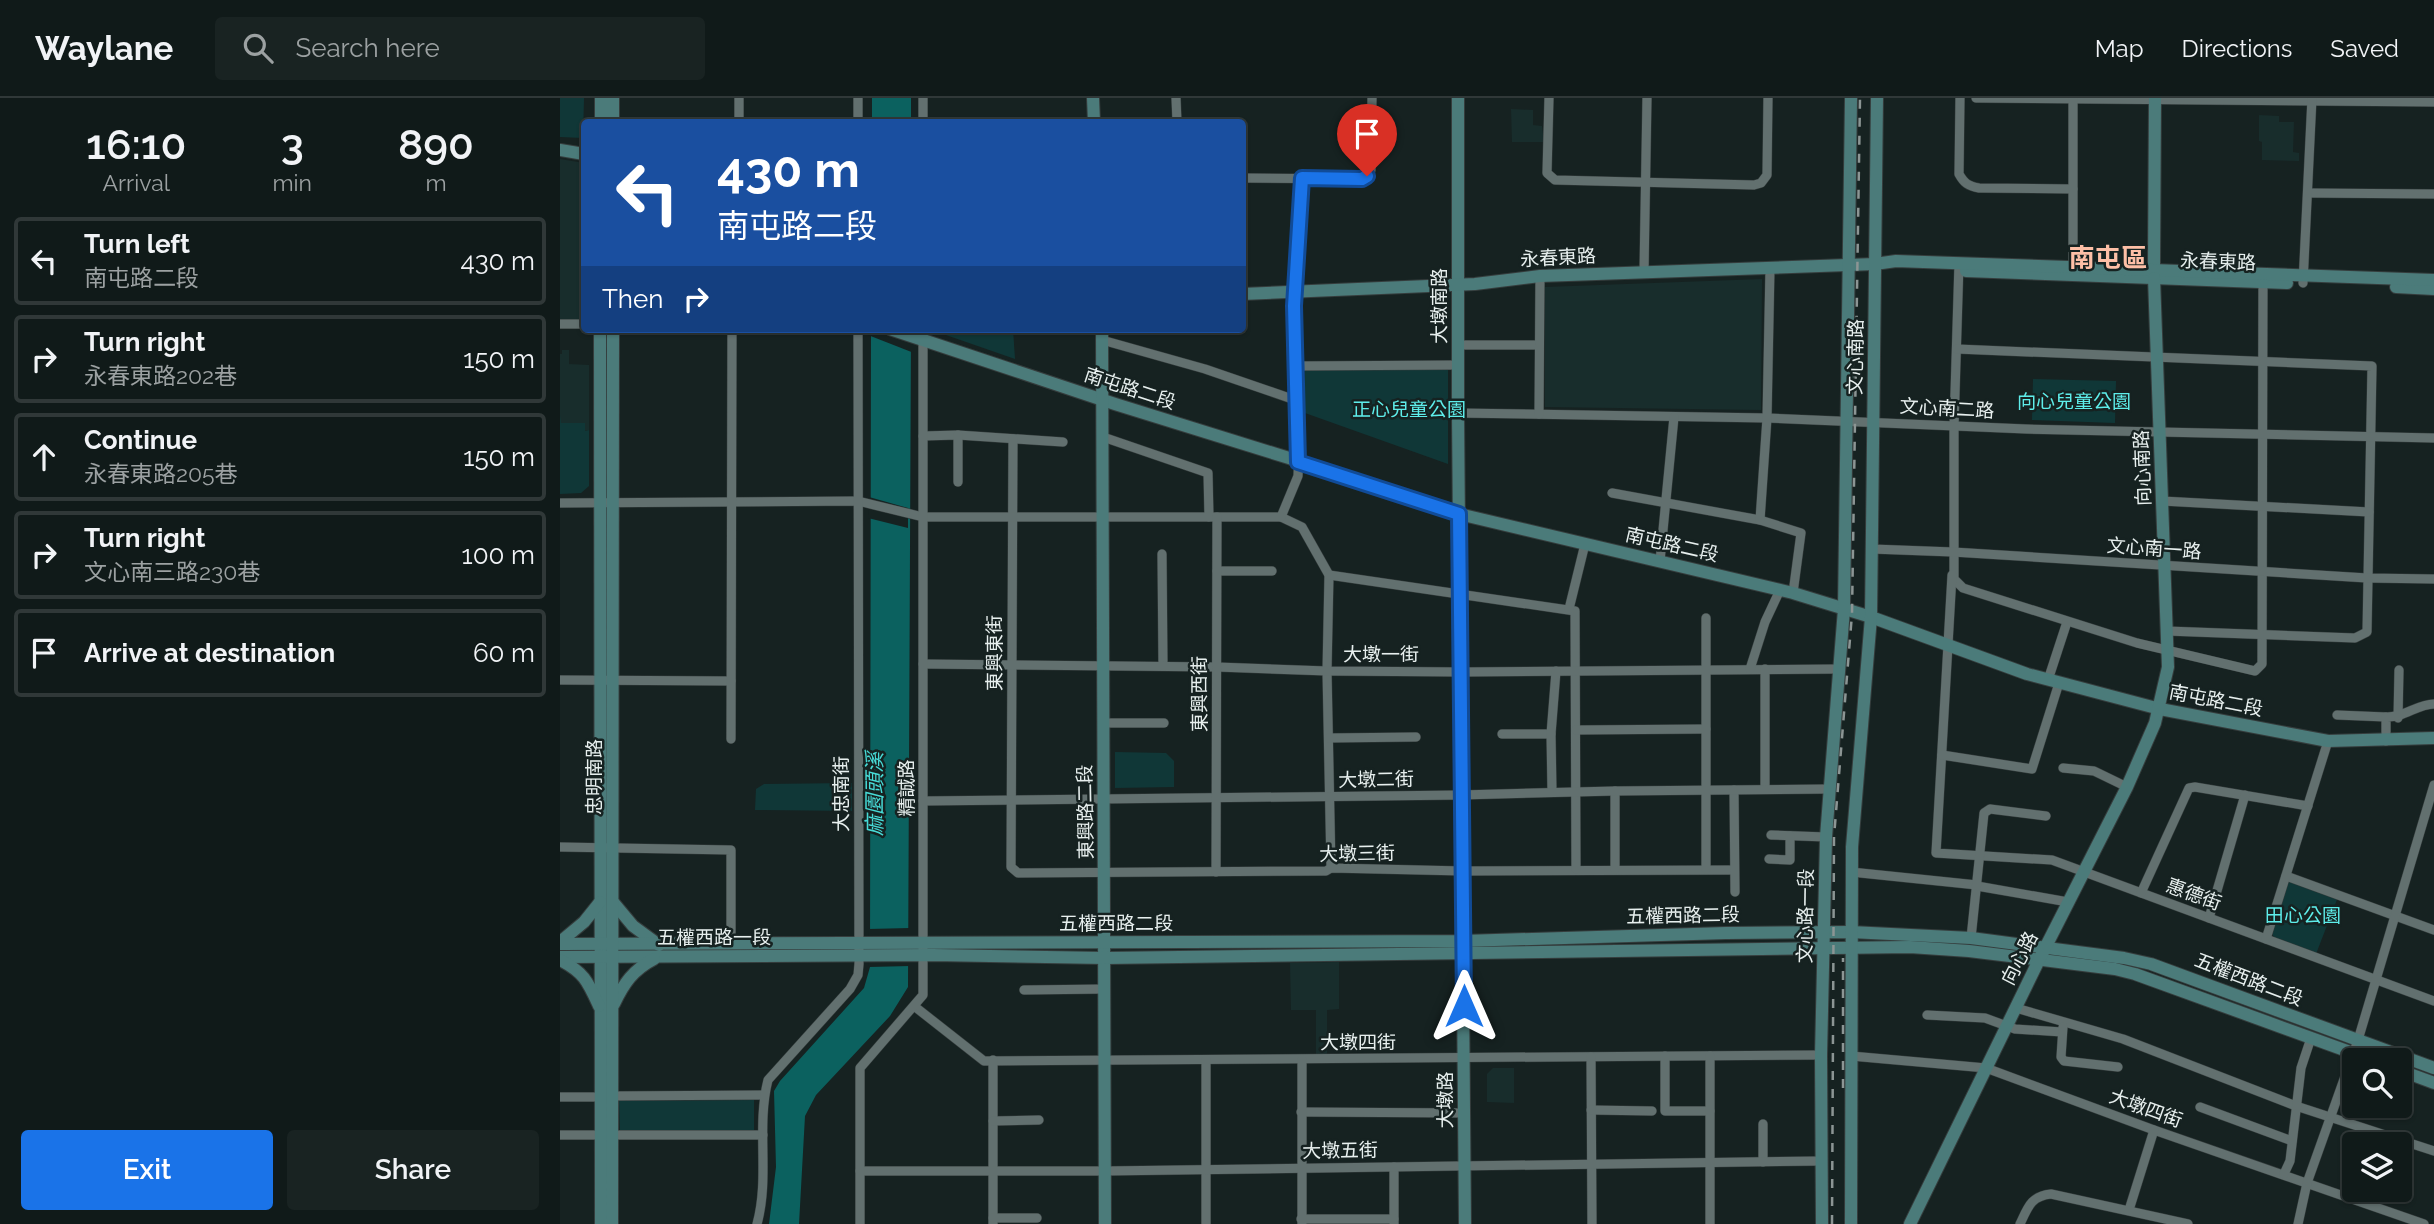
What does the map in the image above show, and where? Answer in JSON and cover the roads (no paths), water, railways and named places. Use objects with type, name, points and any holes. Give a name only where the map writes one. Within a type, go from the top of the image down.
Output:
[{"type":"main road","points":[[601,98],[601,119]]},
{"type":"main road","points":[[613,98],[613,119]]},
{"type":"main road","points":[[1093,98],[1094,119]]},
{"type":"main road","name":"大墩南路","points":[[1458,98],[1459,514]]},
{"type":"main road","name":"文心南路","points":[[1844,609],[1852,98]]},
{"type":"main road","name":"文心南路","points":[[1871,617],[1877,98]]},
{"type":"main road","name":"向心南路","points":[[2155,99],[2154,273],[2168,667],[2160,709]]},
{"type":"main road","points":[[560,150],[581,154]]},
{"type":"main road","name":"永春東路","points":[[1246,294],[1458,284],[1540,276],[1875,264],[1896,269],[1959,267],[2263,277],[2434,289]]},
{"type":"main road","name":"永春東路","points":[[2303,279],[2434,280]]},
{"type":"main road","name":"忠明南路","points":[[600,333],[607,502]]},
{"type":"main road","name":"忠明南路","points":[[612,1224],[607,1135],[606,951],[607,502],[613,333]]},
{"type":"main road","name":"東興路二段","points":[[1102,335],[1105,1224]]},
{"type":"main road","name":"南屯路二段","points":[[919,336],[1102,400],[1459,514],[1787,591],[1871,617],[1948,647],[2054,681],[2160,709],[2328,740],[2434,738]]},
{"type":"main road","name":"大墩路","points":[[1459,514],[1465,1224]]},
{"type":"main road","name":"文心路一段","points":[[1822,1224],[1821,1055],[1826,837],[1844,609]]},
{"type":"main road","points":[[1851,1224],[1852,872],[1871,617]]},
{"type":"main road","name":"向心路","points":[[1910,1224],[2127,787],[2160,709]]},
{"type":"main road","points":[[560,943],[607,902],[658,951],[629,977],[606,1011],[579,970],[560,958]]},
{"type":"main road","name":"五權西路二段","points":[[918,949],[1106,943],[1464,941],[1726,933],[1851,932],[1971,938],[2135,974],[2342,1049]]},
{"type":"main road","name":"五權西路一段","points":[[560,943],[606,951]]},
{"type":"main road","name":"五權西路一段","points":[[658,951],[731,944],[863,949]]},
{"type":"main road","name":"五權西路二段","points":[[918,949],[1105,958],[1910,947],[2124,958],[2151,964],[2434,1068]]},
{"type":"main road","points":[[863,949],[918,949]]},
{"type":"main road","name":"五權西路一段","points":[[560,958],[606,951],[863,949]]},
{"type":"main road","points":[[2412,1075],[2434,1083]]},
{"type":"main road","name":"忠明南路","points":[[601,1224],[607,1135]]},
{"type":"street","points":[[739,98],[739,119]]},
{"type":"street","points":[[858,98],[858,119]]},
{"type":"street","points":[[923,98],[923,119]]},
{"type":"street","points":[[1176,98],[1177,119]]},
{"type":"street","points":[[1246,178],[1362,179],[1367,176],[1371,170],[1372,98]]},
{"type":"street","points":[[1549,98],[1548,173],[1555,180],[1754,185],[1761,183],[1767,175],[1768,98]]},
{"type":"street","points":[[1644,272],[1647,98]]},
{"type":"street","points":[[1960,98],[1959,174],[1964,182],[1979,188],[2073,189]]},
{"type":"street","points":[[1976,98],[2434,102]]},
{"type":"street","points":[[2073,99],[2073,270]]},
{"type":"street","points":[[2303,279],[2312,100]]},
{"type":"street","points":[[1281,517],[1298,476],[1296,292],[1302,178]]},
{"type":"street","points":[[2308,193],[2434,194]]},
{"type":"street","points":[[1959,267],[1954,426],[1954,579],[1962,588],[2067,622],[2167,651],[2255,671],[2262,664],[2263,277]]},
{"type":"street","points":[[1760,520],[1767,418],[1770,268]]},
{"type":"street","points":[[1539,414],[1540,276]]},
{"type":"street","points":[[560,324],[581,324]]},
{"type":"street","points":[[732,333],[732,739]]},
{"type":"street","name":"大忠南街","points":[[757,1224],[763,1179],[764,1095],[768,1080],[850,989],[858,975],[863,949],[862,502],[858,333]]},
{"type":"street","points":[[1102,335],[1298,401]]},
{"type":"street","name":"精誠路","points":[[860,1224],[860,1068],[923,995],[918,949],[923,801],[923,664],[918,516],[923,436],[919,336]]},
{"type":"street","points":[[1458,345],[1539,345]]},
{"type":"street","points":[[1957,349],[2372,366],[2367,632],[2356,638],[2166,631]]},
{"type":"street","points":[[1297,366],[1458,365]]},
{"type":"street","name":"文心南二路","points":[[1458,413],[1767,418],[1954,426],[2434,438]]},
{"type":"street","points":[[1660,561],[1674,416]]},
{"type":"street","points":[[923,436],[958,435],[1063,442]]},
{"type":"street","points":[[958,435],[958,482]]},
{"type":"street","name":"東興西街","points":[[1103,437],[1208,473],[1217,571],[1216,872]]},
{"type":"street","name":"東興東街","points":[[1011,867],[1013,439]]},
{"type":"street","points":[[1612,493],[1760,520],[1801,533],[1787,591],[1765,622],[1750,669]]},
{"type":"street","points":[[2162,500],[2370,512]]},
{"type":"street","points":[[560,503],[862,502],[918,516],[1281,517],[1302,527],[1329,575],[1327,671],[1331,868]]},
{"type":"street","points":[[1569,610],[1585,544]]},
{"type":"street","name":"文心南一路","points":[[1872,549],[2367,578],[2434,579]]},
{"type":"street","points":[[1954,552],[1942,755],[2032,769],[2067,622]]},
{"type":"street","points":[[1162,554],[1163,666]]},
{"type":"street","points":[[1217,571],[1272,571]]},
{"type":"street","points":[[1329,575],[1575,611],[1576,869]]},
{"type":"street","points":[[1706,618],[1706,869]]},
{"type":"street","name":"大墩一街","points":[[923,664],[1462,672],[1839,669]]},
{"type":"street","points":[[1765,669],[1765,789]]},
{"type":"street","points":[[2398,718],[2399,670]]},
{"type":"street","points":[[1552,792],[1551,734],[1556,671]]},
{"type":"street","points":[[560,680],[731,681]]},
{"type":"street","points":[[2337,715],[2398,718],[2428,704],[2434,704]]},
{"type":"street","points":[[2386,717],[2386,741]]},
{"type":"street","points":[[1104,723],[1164,723]]},
{"type":"street","points":[[1576,730],[1706,729]]},
{"type":"street","points":[[1502,734],[1551,734]]},
{"type":"street","points":[[1329,738],[1416,737]]},
{"type":"street","points":[[2266,939],[2328,740]]},
{"type":"street","name":"惠德街","points":[[1942,755],[1936,853],[2052,860],[2434,1001]]},
{"type":"street","points":[[2063,768],[2094,771],[2127,787]]},
{"type":"street","points":[[2354,1048],[2434,787]]},
{"type":"street","points":[[2141,893],[2189,788],[2308,806]]},
{"type":"street","name":"大墩二街","points":[[923,801],[1829,789]]},
{"type":"street","points":[[1734,790],[1735,892]]},
{"type":"street","points":[[1615,791],[1615,869]]},
{"type":"street","points":[[2209,918],[2245,795]]},
{"type":"street","points":[[1971,938],[1984,813],[1990,808],[2046,816]]},
{"type":"street","points":[[1771,835],[1826,837]]},
{"type":"street","points":[[1769,859],[1790,860],[1790,836]]},
{"type":"street","points":[[560,847],[731,850],[731,944]]},
{"type":"street","name":"大墩三街","points":[[1011,867],[1018,873],[1325,871],[1331,868],[1463,871],[1734,870]]},
{"type":"street","points":[[1852,872],[1977,885],[2068,902]]},
{"type":"street","points":[[2286,876],[2434,930]]},
{"type":"street","points":[[1024,990],[1105,989]]},
{"type":"street","name":"大墩四街","points":[[914,1006],[984,1060],[1821,1055]]},
{"type":"street","points":[[2016,1008],[2063,1027],[2123,1039],[2330,1118],[2434,1151]]},
{"type":"street","points":[[1927,1015],[1985,1018],[2015,1029],[2063,1027]]},
{"type":"street","points":[[2063,1027],[2061,1057],[2064,1060],[2118,1067]]},
{"type":"street","points":[[2284,1174],[2290,1161],[2301,1069],[2311,1038]]},
{"type":"street","points":[[1665,1056],[1665,1111],[1710,1111]]},
{"type":"street","points":[[1710,1056],[1710,1224]]},
{"type":"street","name":"大墩四街","points":[[1850,1056],[1986,1069],[2424,1224]]},
{"type":"street","points":[[1591,1057],[1592,1224]]},
{"type":"street","points":[[993,1060],[993,1221],[1037,1218]]},
{"type":"street","points":[[1206,1060],[1206,1224]]},
{"type":"street","points":[[1302,1060],[1301,1221],[1394,1221],[1394,1167]]},
{"type":"street","points":[[2298,1224],[2307,1183],[2342,1083]]},
{"type":"street","points":[[560,1097],[764,1095]]},
{"type":"street","points":[[2200,1107],[2292,1141]]},
{"type":"street","points":[[1591,1110],[1652,1111]]},
{"type":"street","points":[[1301,1112],[1464,1113]]},
{"type":"street","points":[[993,1121],[1039,1121]]},
{"type":"street","points":[[1763,1124],[1763,1162]]},
{"type":"street","points":[[2129,1210],[2154,1130]]},
{"type":"street","points":[[560,1135],[763,1135]]},
{"type":"street","name":"大墩五街","points":[[860,1171],[1105,1171],[1821,1161]]},
{"type":"street","points":[[2020,1224],[2029,1205],[2040,1195],[2051,1194],[2188,1224]]},
{"type":"water","points":[[872,98],[911,98],[911,119],[872,119]]},
{"type":"water","name":"麻園頭溪","points":[[871,333],[911,333],[908,987],[890,1016],[816,1095],[805,1116],[799,1224],[769,1224],[776,1167],[774,1091],[864,988],[870,967]]},
{"type":"railway","points":[[1832,1224],[1834,837],[1852,614],[1860,98]]},
{"type":"railway","points":[[1843,958],[1843,1088]]},
{"type":"district","name":"南屯區","points":[[2108,258]]},
{"type":"park label","name":"向心兒童公園","points":[[2074,401]]},
{"type":"park label","name":"正心兒童公園","points":[[1409,409]]},
{"type":"park label","name":"田心公園","points":[[2303,915]]}]
